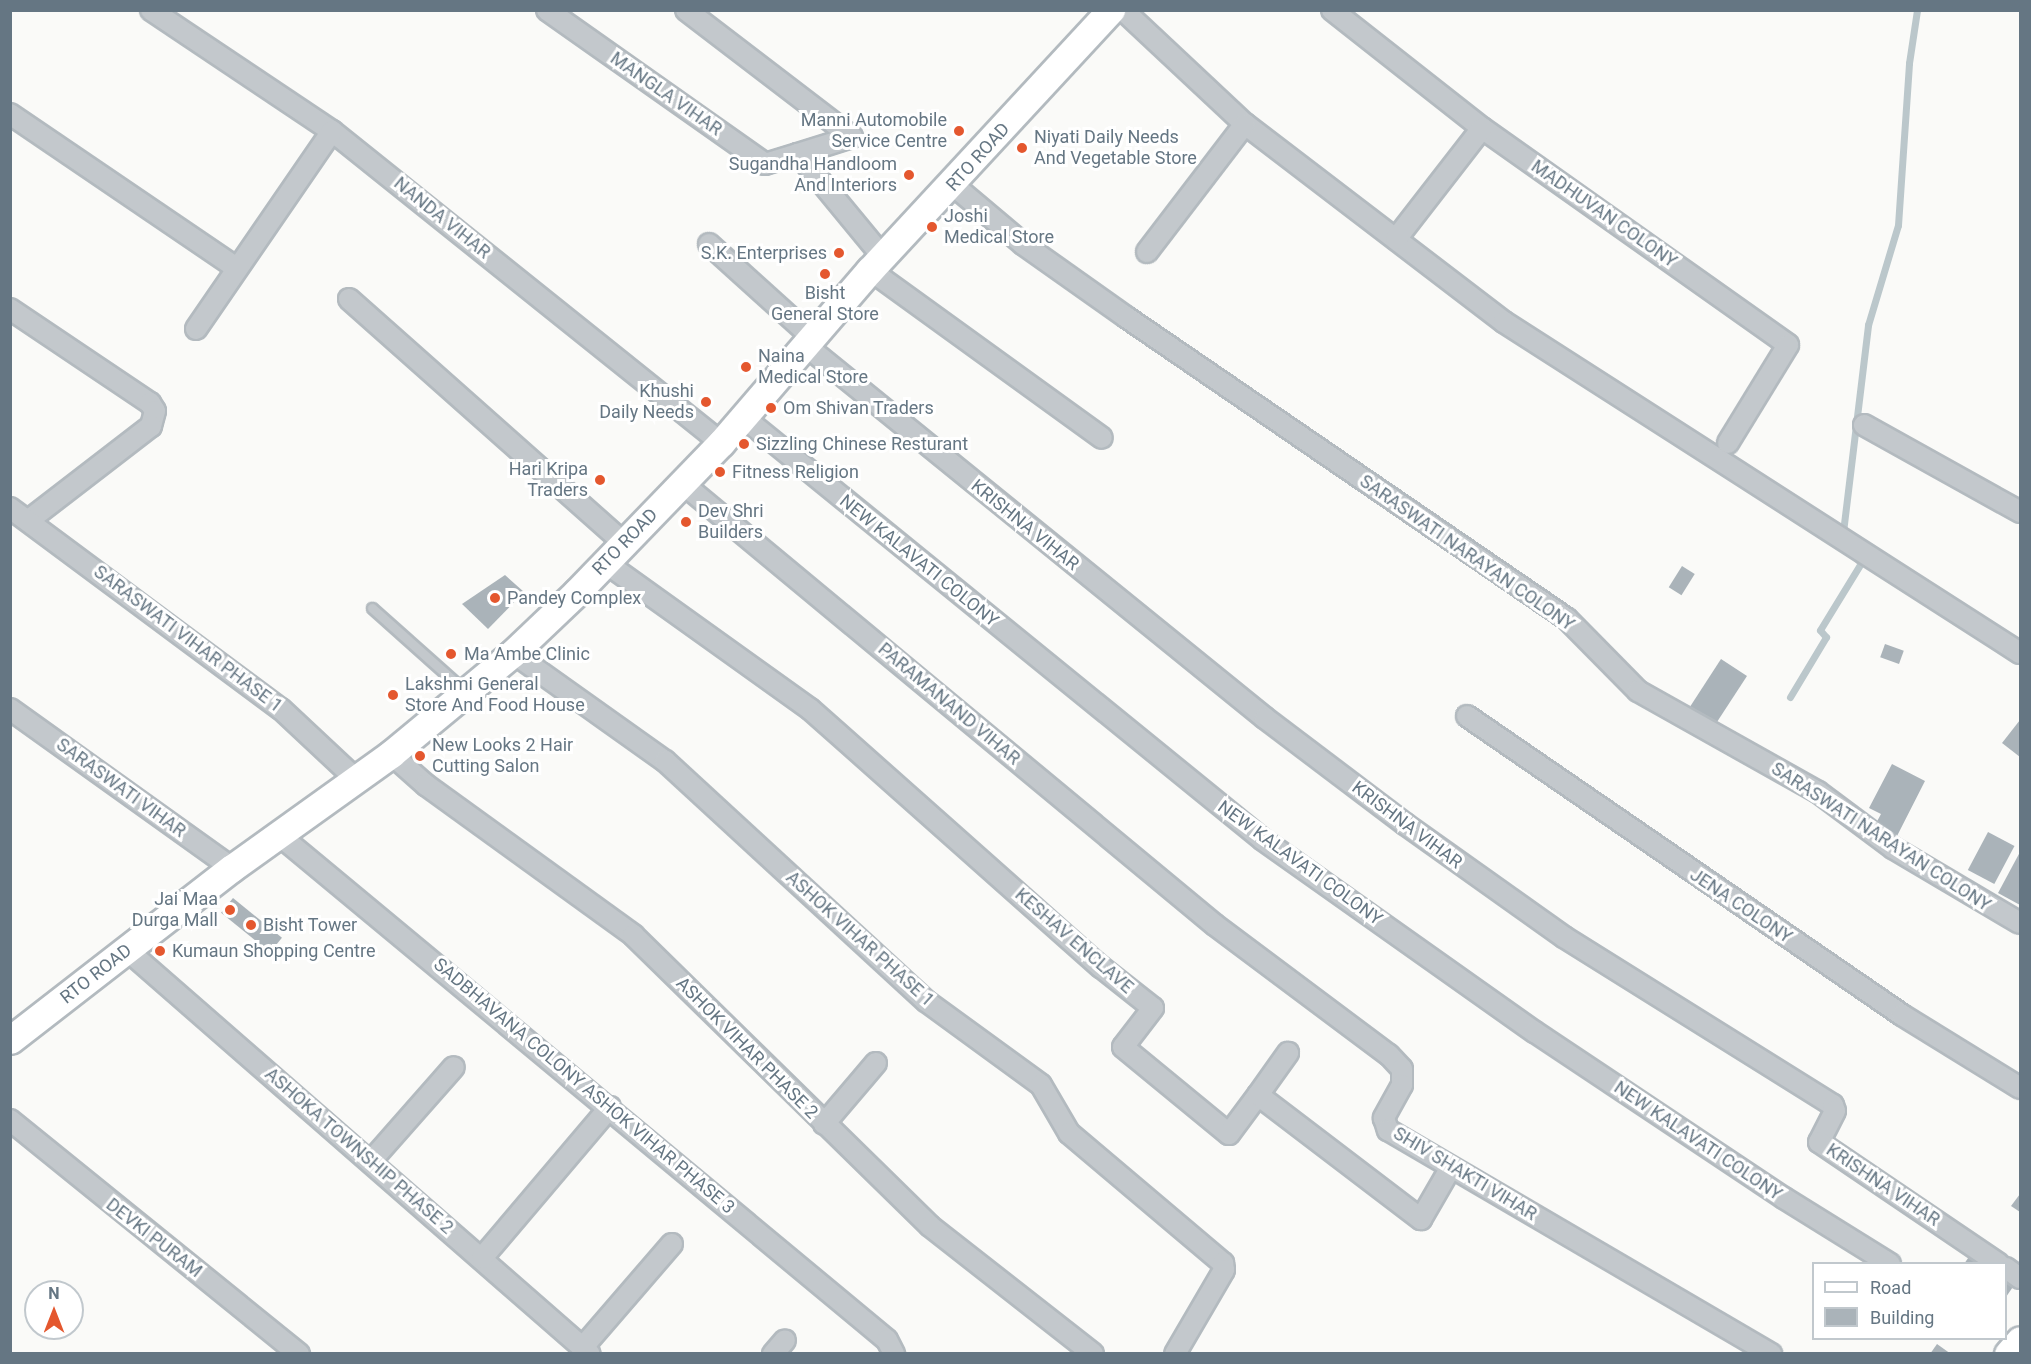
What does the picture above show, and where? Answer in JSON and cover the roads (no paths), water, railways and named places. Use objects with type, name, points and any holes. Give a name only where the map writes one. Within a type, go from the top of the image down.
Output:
[{"type":"street","name":"NANDA VIHAR","points":[[151,10],[332,131],[721,442]]},
{"type":"street","name":"MANGLA VIHAR","points":[[548,10],[765,164],[798,154]]},
{"type":"street","points":[[686,10],[852,136],[798,154],[877,263],[1102,438]]},
{"type":"street","name":"RTO ROAD","points":[[10,1040],[232,868],[391,754],[513,652],[606,563],[721,442],[877,263],[953,185],[1111,10]]},
{"type":"street","points":[[1123,10],[1245,124],[1504,322],[2020,653]]},
{"type":"street","name":"MADHUVAN COLONY","points":[[1332,10],[1482,128],[1788,345],[1728,442]]},
{"type":"street","points":[[10,114],[237,268]]},
{"type":"street","points":[[1147,252],[1245,124]]},
{"type":"street","points":[[1396,239],[1482,128]]},
{"type":"street","points":[[196,329],[332,131]]},
{"type":"street","name":"SARASWATI NARAYAN COLONY","points":[[953,185],[1023,244],[1126,317],[1567,620],[1638,691],[1818,792],[1893,848],[2020,923]]},
{"type":"street","points":[[709,244],[809,341]]},
{"type":"street","points":[[349,299],[624,543]]},
{"type":"street","points":[[10,309],[150,404],[155,411],[151,426],[29,520]]},
{"type":"street","name":"KRISHNA VIHAR","points":[[809,341],[1018,520],[1405,824],[1564,937],[1833,1105],[1834,1111],[1819,1142],[1998,1262]]},
{"type":"street","name":"NEW KALAVATI COLONY","points":[[742,417],[1262,839],[1545,1039],[1784,1198],[1888,1262]]},
{"type":"street","points":[[1864,425],[2020,512]]},
{"type":"street","name":"PARAMANAND VIHAR","points":[[682,483],[1215,926]]},
{"type":"street","name":"SARASWATI VIHAR PHASE 1","points":[[10,508],[281,709],[357,780]]},
{"type":"street","name":"KESHAV ENCLAVE","points":[[606,563],[810,709],[1101,967],[1153,1008],[1122,1047],[1229,1134],[1258,1095]]},
{"type":"street","name":"ASHOK VIHAR PHASE 1","points":[[513,652],[665,761],[926,1001],[990,1044],[1041,1085],[1069,1133],[1223,1263],[1224,1270],[1175,1353]]},
{"type":"street","name":"SARASWATI VIHAR","points":[[10,709],[232,868]]},
{"type":"street","name":"JENA COLONY","points":[[1467,716],[1902,1015],[2020,1088]]},
{"type":"street","name":"ASHOK VIHAR PHASE 2","points":[[391,754],[426,784],[633,935],[930,1226],[1094,1353]]},
{"type":"street","name":"SADBHAVANA COLONY ASHOK VIHAR PHASE 3","points":[[279,835],[610,1107],[890,1347]]},
{"type":"street","name":"SHIV SHAKTI VIHAR","points":[[1215,926],[1402,1069],[1402,1085],[1384,1118],[1388,1130],[1450,1169],[1771,1353]]},
{"type":"street","name":"ASHOKA TOWNSHIP PHASE 2","points":[[128,950],[587,1350]]},
{"type":"street","points":[[1288,1053],[1258,1095],[1417,1218],[1423,1217],[1450,1169]]},
{"type":"street","points":[[824,1124],[876,1063]]},
{"type":"street","points":[[371,1161],[454,1067]]},
{"type":"street","points":[[482,1258],[610,1107]]},
{"type":"street","name":"DEVKI PURAM","points":[[10,1120],[299,1353]]},
{"type":"street","points":[[587,1350],[672,1244]]},
{"type":"street","points":[[2007,1269],[2020,1278]]},
{"type":"lane","points":[[372,608],[466,692]]},
{"type":"waterway","points":[[1843,532],[1868,325],[1898,225],[1909,63],[1917,10]]},
{"type":"waterway","points":[[1790,697],[1826,637],[1820,630],[1861,563],[1856,558]]},
{"type":"place","name":"Manni Automobile Service Centre","points":[[959,131]]},
{"type":"place","name":"Niyati Daily Needs And Vegetable Store","points":[[1022,148]]},
{"type":"place","name":"Sugandha Handloom And Interiors","points":[[909,175]]},
{"type":"place","name":"Joshi Medical Store","points":[[932,227]]},
{"type":"place","name":"S.K. Enterprises","points":[[839,253]]},
{"type":"place","name":"Bisht General Store","points":[[825,274]]},
{"type":"place","name":"Naina Medical Store","points":[[746,367]]},
{"type":"place","name":"Khushi Daily Needs","points":[[706,402]]},
{"type":"place","name":"Om Shivan Traders","points":[[771,408]]},
{"type":"place","name":"Sizzling Chinese Resturant","points":[[744,444]]},
{"type":"place","name":"Fitness Religion","points":[[720,472]]},
{"type":"place","name":"Hari Kripa Traders","points":[[600,480]]},
{"type":"place","name":"Dev Shri Builders","points":[[686,522]]},
{"type":"place","name":"Pandey Complex","points":[[495,598]]},
{"type":"place","name":"Ma Ambe Clinic","points":[[451,654]]},
{"type":"place","name":"Lakshmi General Store And Food House","points":[[393,695]]},
{"type":"place","name":"New Looks 2 Hair Cutting Salon","points":[[420,756]]},
{"type":"place","name":"Jai Maa Durga Mall","points":[[230,910]]},
{"type":"place","name":"Bisht Tower","points":[[251,925]]},
{"type":"place","name":"Kumaun Shopping Centre","points":[[160,951]]}]
